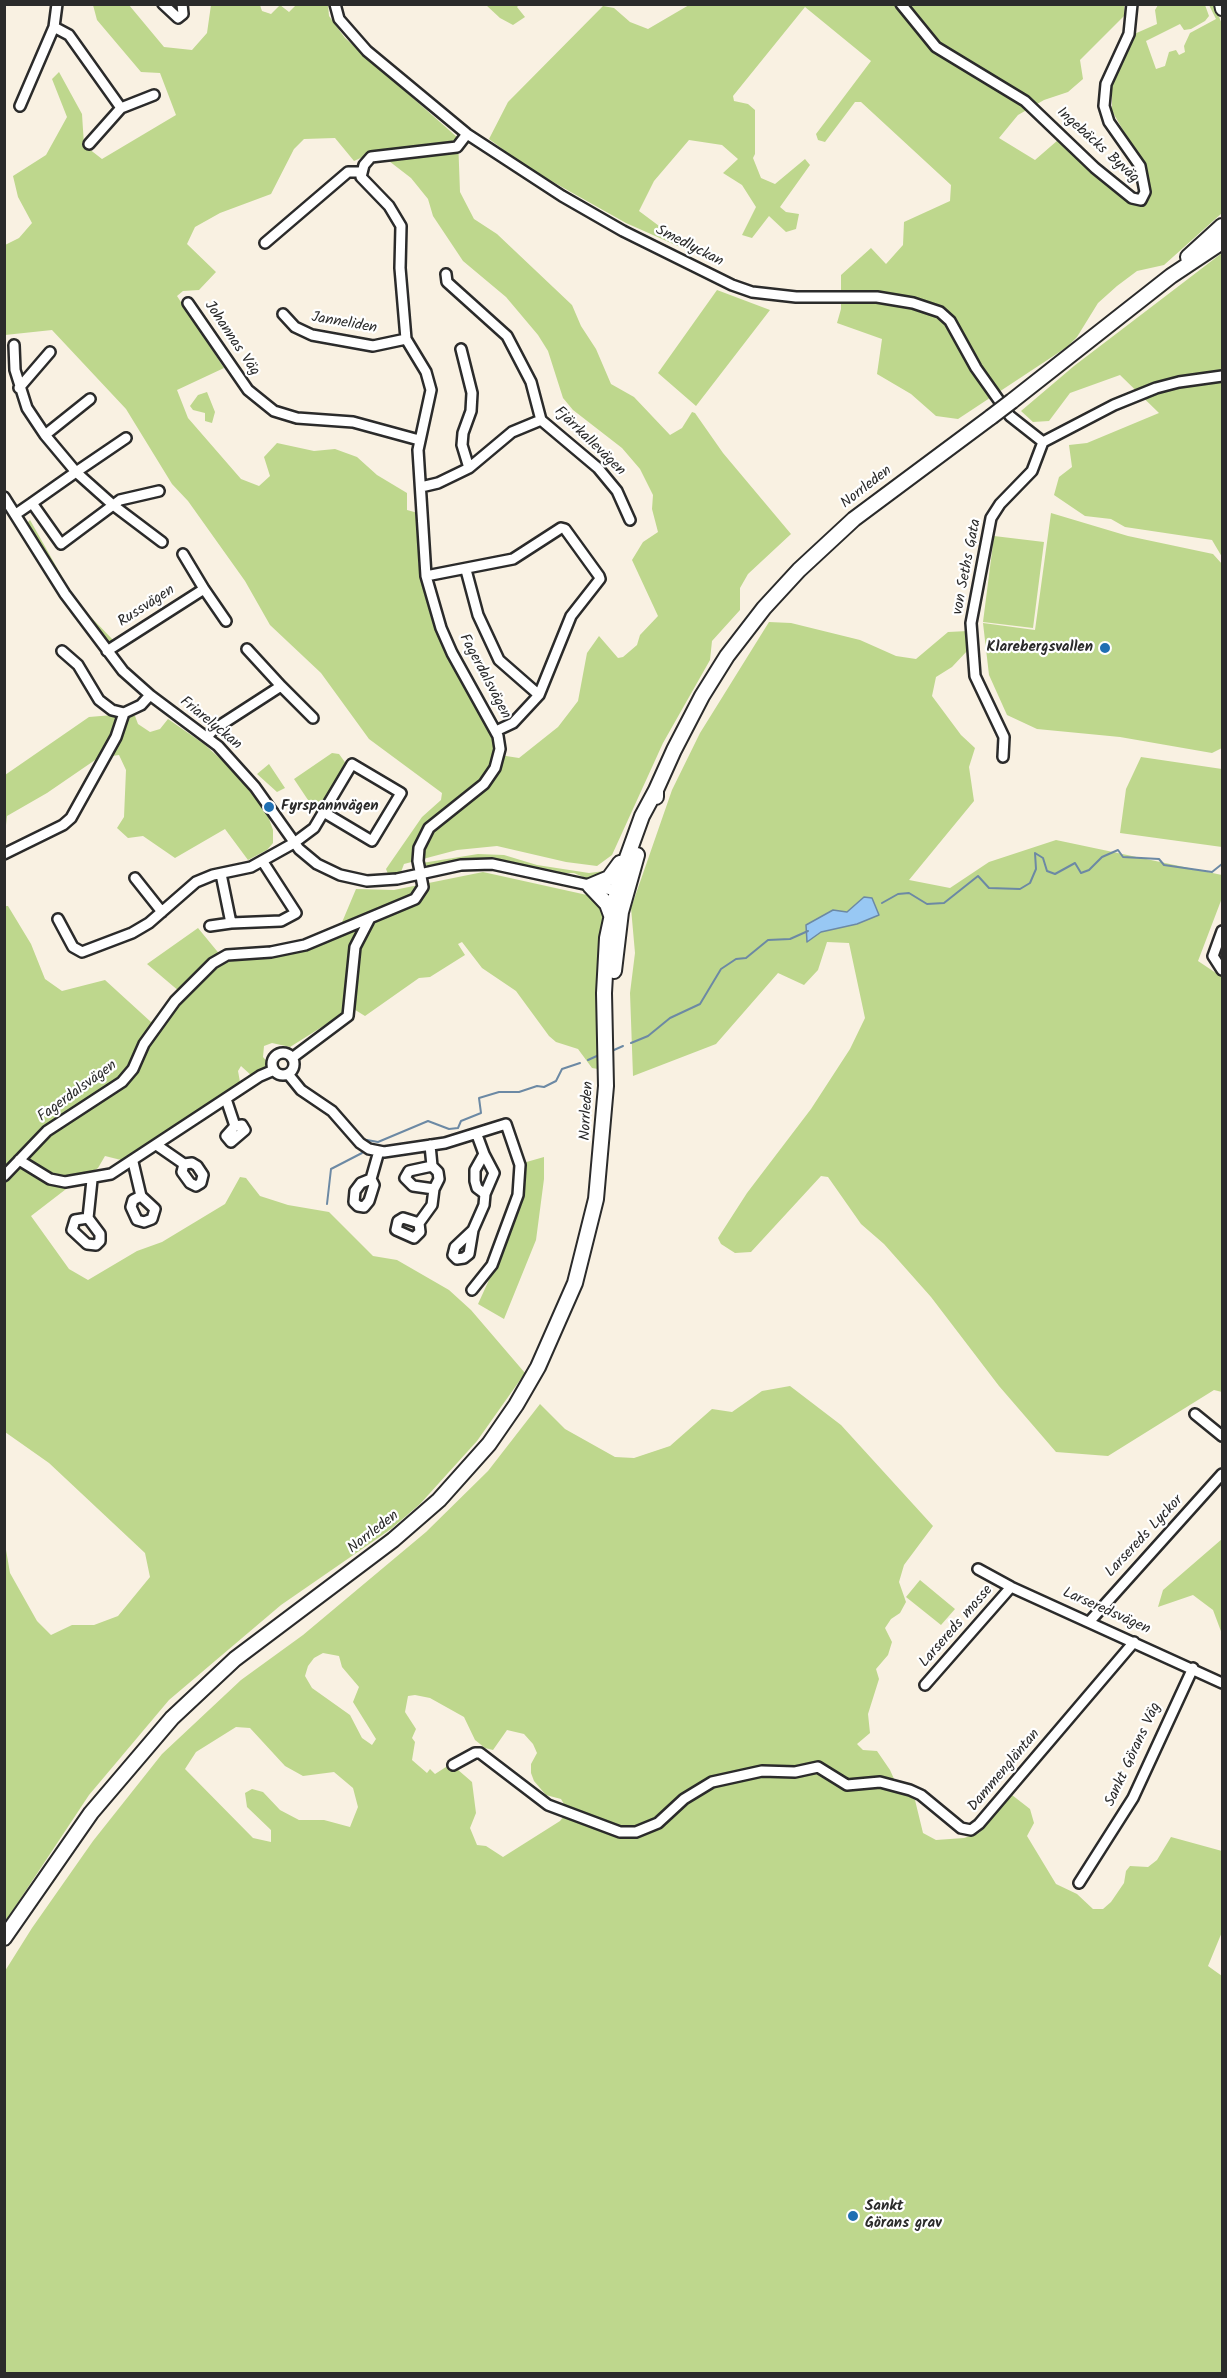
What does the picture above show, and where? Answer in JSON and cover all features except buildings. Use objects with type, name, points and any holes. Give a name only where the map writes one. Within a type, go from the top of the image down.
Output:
[{"type":"highway","name":"Norrleden","points":[[1171,276],[1222,226]]},
{"type":"highway","name":"Norrleden","points":[[607,1066],[604,1058],[604,993],[611,915],[656,790],[674,750],[702,696],[748,627],[782,588],[854,519],[1012,401],[1171,276],[1222,242]]},
{"type":"highway","name":"Norrleden","points":[[4,1938],[91,1813],[172,1718],[235,1659],[414,1522],[475,1461],[516,1406],[550,1343],[575,1283],[584,1251],[599,1181],[607,1066],[610,1058],[620,892],[632,843],[650,798],[656,790]]},
{"type":"highway","points":[[611,915],[607,904],[590,886],[609,878],[615,872],[632,843]]},
{"type":"main road","points":[[1221,4],[1222,9]]},
{"type":"street","points":[[20,106],[54,27],[57,4]]},
{"type":"street","points":[[163,4],[178,18],[183,14],[182,4]]},
{"type":"street","name":"Smedlyckan","points":[[335,4],[339,19],[367,51],[467,134],[562,196],[623,231],[741,289],[777,296],[894,298],[940,312],[950,321],[976,368],[1010,416],[1043,442]]},
{"type":"street","name":"Ingebäcks Byväg","points":[[901,4],[936,46],[995,81],[1037,112],[1095,168],[1132,198],[1143,198],[1145,192],[1140,166],[1109,122],[1104,106],[1106,84],[1129,34],[1131,4]]},
{"type":"street","points":[[54,27],[69,35],[121,108]]},
{"type":"street","points":[[89,144],[121,108],[154,95]]},
{"type":"street","points":[[265,243],[348,172],[360,172],[371,157],[457,147],[467,134]]},
{"type":"street","name":"Fagerdalsvägen","points":[[4,1176],[47,1131],[122,1082],[133,1069],[144,1044],[164,1016],[196,978],[213,963],[227,955],[271,952],[305,945],[415,899],[423,887],[418,854],[429,828],[484,784],[495,768],[500,749],[496,731],[452,653],[441,628],[426,576],[419,440],[430,405],[431,385],[426,372],[406,339],[400,268],[401,226],[389,206],[365,183],[360,172]]},
{"type":"street","name":"Fjärrkallevägen","points":[[446,274],[447,282],[507,336],[531,382],[541,420],[598,468],[617,491],[630,520]]},
{"type":"street","name":"Johannas Väg","points":[[188,303],[248,390],[274,411],[297,418],[353,422],[419,440]]},
{"type":"street","name":"Janneliden","points":[[283,314],[295,327],[312,335],[373,346],[406,339]]},
{"type":"street","points":[[14,345],[13,360],[19,388],[27,408],[45,435],[76,472],[113,505],[162,542]]},
{"type":"street","points":[[461,349],[471,381],[473,399],[462,445],[469,468]]},
{"type":"street","points":[[19,388],[50,352]]},
{"type":"street","points":[[1043,442],[1114,405],[1156,388],[1222,376]]},
{"type":"street","points":[[45,435],[90,399]]},
{"type":"street","points":[[421,487],[438,483],[469,468],[512,432],[541,420]]},
{"type":"street","points":[[16,514],[126,438]]},
{"type":"street","name":"von Seths Gata","points":[[1003,757],[1004,737],[975,676],[971,623],[991,518],[1000,504],[1032,471],[1043,442]]},
{"type":"street","points":[[32,503],[61,544],[120,500],[159,491]]},
{"type":"street","name":"Friarelyckan","points":[[4,497],[65,594],[107,651],[150,695],[207,737],[255,787],[294,843],[322,867],[353,878],[388,880],[461,864],[492,864],[620,892]]},
{"type":"street","points":[[426,576],[513,559],[561,528],[565,529],[599,576],[600,579],[571,616],[539,695],[513,723],[496,731]]},
{"type":"street","points":[[183,554],[226,621]]},
{"type":"street","points":[[466,570],[478,615],[499,660],[539,695]]},
{"type":"street","name":"Russvägen","points":[[107,651],[204,589]]},
{"type":"street","points":[[247,649],[312,718]]},
{"type":"street","points":[[62,651],[78,665],[103,705],[124,713],[141,705],[150,695]]},
{"type":"street","points":[[207,737],[213,730],[281,686]]},
{"type":"street","points":[[4,854],[63,825],[70,818],[116,737],[124,713]]},
{"type":"street","points":[[58,919],[73,947],[82,952],[132,933],[162,912],[196,882],[263,862],[314,828],[325,813],[352,764],[401,793],[372,842],[325,813]]},
{"type":"street","points":[[210,926],[281,921],[296,913],[263,862]]},
{"type":"street","points":[[221,874],[231,923]]},
{"type":"street","points":[[135,878],[162,912]]},
{"type":"street","points":[[292,1058],[348,1016],[355,947],[369,920]]},
{"type":"street","points":[[1222,931],[1213,956],[1222,970]]},
{"type":"street","points":[[287,1054],[292,1058],[294,1067],[288,1074],[281,1075],[274,1070],[272,1064],[277,1055],[287,1054]]},
{"type":"street","points":[[19,1160],[50,1179],[65,1182],[111,1174],[158,1146],[260,1076],[274,1070]]},
{"type":"street","points":[[288,1074],[301,1090],[332,1111],[363,1146],[379,1151],[430,1145],[477,1135],[506,1124],[517,1152],[520,1178],[514,1208],[497,1254],[486,1275],[472,1290]]},
{"type":"street","points":[[226,1099],[235,1126]]},
{"type":"street","points":[[472,1230],[483,1212],[485,1194],[494,1173],[477,1135]]},
{"type":"street","points":[[420,1223],[432,1205],[434,1189],[440,1179],[432,1166],[430,1145]]},
{"type":"street","points":[[158,1146],[184,1164]]},
{"type":"street","points":[[371,1179],[379,1151]]},
{"type":"street","points":[[484,1154],[476,1168],[475,1181],[477,1188],[485,1194]]},
{"type":"street","points":[[133,1162],[141,1196]]},
{"type":"street","points":[[432,1166],[409,1171],[405,1176],[412,1186],[434,1189]]},
{"type":"street","points":[[88,1218],[92,1179]]},
{"type":"street","points":[[1195,1414],[1222,1436]]},
{"type":"street","name":"Larsereds Lyckor","points":[[1090,1621],[1222,1474]]},
{"type":"street","name":"Larseredsvägen","points":[[978,1569],[1011,1587],[1222,1683]]},
{"type":"street","name":"Larsereds mosse","points":[[925,1685],[1011,1587]]},
{"type":"street","name":"Dammengläntan","points":[[453,1765],[475,1753],[480,1753],[548,1805],[620,1832],[636,1832],[658,1823],[684,1799],[711,1782],[762,1771],[795,1772],[818,1767],[847,1785],[880,1782],[921,1795],[961,1828],[971,1830],[979,1824],[1134,1642]]},
{"type":"street","name":"Sankt Görans Väg","points":[[1079,1883],[1133,1798],[1193,1668]]},
{"type":"green space","points":[[93,5],[129,5],[164,47],[192,50],[207,33],[211,5],[260,5],[262,11],[271,14],[280,5],[289,12],[296,5],[328,5],[329,16],[345,38],[458,138],[460,192],[474,219],[497,234],[572,305],[581,326],[596,349],[611,384],[634,397],[670,435],[682,428],[692,412],[695,413],[723,453],[791,534],[748,574],[740,588],[740,610],[712,641],[710,660],[663,743],[612,855],[597,866],[566,862],[497,846],[457,850],[404,864],[401,872],[388,874],[386,869],[422,817],[441,800],[442,793],[369,739],[321,673],[270,625],[245,581],[188,501],[172,484],[126,409],[52,330],[5,335],[5,245],[19,238],[32,223],[18,197],[13,176],[46,155],[67,117],[52,79],[59,72],[82,114],[84,145],[102,159],[176,115],[160,73],[141,72],[97,20]],"holes":[[[335,138],[354,161],[376,151],[411,178],[428,199],[433,216],[463,261],[506,297],[538,335],[548,351],[563,398],[573,410],[622,448],[640,469],[653,495],[652,509],[658,532],[643,542],[632,560],[658,616],[640,635],[637,645],[623,657],[618,658],[599,636],[587,653],[578,701],[558,727],[519,758],[493,754],[493,734],[444,650],[428,602],[418,561],[418,513],[407,510],[407,493],[377,475],[357,457],[335,449],[314,451],[277,443],[264,457],[270,476],[259,486],[241,479],[188,418],[177,390],[224,368],[177,296],[183,291],[199,290],[216,272],[187,244],[195,227],[220,213],[271,194],[294,149],[304,139]]]},
{"type":"green space","points":[[486,5],[519,5],[517,7],[525,17],[513,25],[500,18]]},
{"type":"green space","points":[[689,5],[1124,5],[1125,15],[1080,60],[1083,79],[1068,92],[1044,100],[1018,115],[999,138],[1035,160],[1058,140],[1133,203],[1140,205],[1148,196],[1146,170],[1112,111],[1112,93],[1105,96],[1132,35],[1157,24],[1155,10],[1158,5],[1205,5],[1209,16],[1191,29],[1184,30],[1180,24],[1146,41],[1156,69],[1165,66],[1169,52],[1176,50],[1179,55],[1185,52],[1184,46],[1190,33],[1216,19],[1209,5],[1214,5],[1222,24],[1222,213],[1164,265],[1137,271],[1117,286],[1098,303],[1077,337],[1067,347],[958,419],[936,416],[911,394],[877,374],[882,339],[837,323],[841,309],[841,275],[871,248],[886,264],[903,245],[904,222],[950,201],[951,185],[861,102],[855,102],[825,142],[818,140],[816,134],[871,61],[805,7],[733,96],[734,101],[748,104],[755,110],[755,154],[753,158],[761,178],[775,184],[805,159],[810,165],[780,207],[786,212],[799,214],[796,229],[786,232],[769,216],[752,238],[742,235],[756,207],[742,185],[723,173],[738,159],[722,145],[689,140],[654,181],[639,211],[698,255],[626,223],[528,168],[489,139],[508,102],[603,6],[614,8],[630,22],[648,29]]},
{"type":"green space","points":[[1222,253],[1222,557],[1212,540],[1125,527],[1111,519],[1085,516],[1054,495],[1059,477],[1072,467],[1069,445],[1087,443],[1159,413],[1120,375],[1070,393],[1049,421],[1033,422],[1021,411],[1074,366]]},
{"type":"green space","points":[[717,290],[770,310],[696,406],[658,373]]},
{"type":"green space","points":[[207,392],[215,412],[212,423],[205,421],[205,413],[193,410],[190,406],[198,395]]},
{"type":"green space","name":"Klarebergsvallen","points":[[1051,513],[1128,536],[1213,554],[1222,564],[1222,748],[1212,753],[1120,737],[1037,729],[1007,715],[989,675],[983,623],[1035,630]]},
{"type":"green space","points":[[30,520],[69,589],[86,612],[114,641],[112,644],[105,642],[64,586],[27,523]]},
{"type":"green space","points":[[994,536],[1044,542],[1033,628],[983,622]]},
{"type":"green space","points":[[769,622],[791,623],[860,640],[896,656],[916,659],[948,632],[968,631],[968,650],[952,667],[936,677],[932,696],[961,735],[975,748],[969,767],[974,801],[909,880],[950,888],[989,862],[1056,840],[1222,875],[1222,898],[1198,961],[1222,977],[1222,1392],[1214,1390],[1108,1456],[1056,1452],[999,1386],[931,1297],[884,1244],[861,1224],[828,1177],[821,1176],[751,1252],[735,1253],[721,1244],[718,1238],[747,1193],[811,1109],[850,1049],[865,1018],[849,943],[827,942],[818,970],[804,985],[778,973],[716,1044],[633,1076],[630,993],[635,953],[631,908],[672,790],[700,733]]},
{"type":"green space","points":[[135,716],[138,724],[150,732],[160,729],[168,719],[204,744],[245,781],[268,816],[273,830],[273,843],[267,850],[248,860],[225,829],[175,858],[143,836],[128,838],[117,828],[124,817],[126,770],[119,755],[98,758],[47,793],[7,816],[5,834],[5,775],[89,717]]},
{"type":"green space","points":[[332,753],[339,754],[347,765],[321,813],[316,812],[294,779]]},
{"type":"green space","points":[[1141,757],[1222,769],[1222,847],[1120,833],[1126,789]]},
{"type":"green space","points":[[269,764],[285,788],[277,792],[257,774]]},
{"type":"green space","points":[[478,854],[504,855],[537,865],[589,873],[612,870],[590,880],[574,873],[553,873],[498,861],[464,861],[429,867],[422,863]]},
{"type":"green space","points":[[483,872],[587,895],[602,902],[607,912],[600,997],[598,1069],[592,1068],[578,1049],[556,1042],[549,1036],[516,991],[482,968],[462,942],[458,944],[465,955],[430,977],[419,978],[365,1016],[352,1008],[290,1047],[272,1043],[264,1046],[263,1057],[269,1064],[259,1074],[253,1077],[241,1066],[238,1071],[240,1082],[230,1092],[131,1158],[121,1160],[105,1156],[98,1168],[31,1216],[69,1269],[88,1280],[137,1251],[162,1242],[225,1204],[240,1177],[246,1178],[260,1196],[288,1205],[329,1212],[373,1256],[397,1260],[449,1290],[471,1310],[525,1373],[477,1441],[420,1504],[391,1529],[281,1605],[169,1700],[89,1795],[5,1922],[4,1538],[10,1573],[37,1621],[51,1635],[72,1625],[94,1625],[118,1616],[150,1577],[145,1553],[49,1463],[5,1432],[5,906],[8,906],[31,944],[45,979],[62,991],[105,980],[151,1022],[180,992],[147,964],[198,928],[226,962],[297,952],[335,939],[356,889],[394,890]]},
{"type":"green space","points":[[544,1157],[544,1179],[536,1240],[504,1319],[478,1304],[509,1236],[524,1177],[523,1163]]},
{"type":"green space","points":[[790,1386],[841,1425],[933,1526],[904,1565],[899,1582],[906,1602],[900,1613],[891,1619],[885,1628],[892,1642],[888,1655],[876,1669],[879,1679],[868,1714],[870,1733],[857,1744],[863,1750],[877,1751],[890,1770],[899,1790],[915,1800],[923,1833],[936,1840],[964,1838],[979,1833],[1012,1795],[1030,1809],[1034,1823],[1027,1836],[1056,1884],[1077,1894],[1093,1909],[1103,1909],[1111,1902],[1124,1883],[1126,1871],[1130,1866],[1148,1867],[1157,1860],[1171,1837],[1222,1851],[1222,1932],[1208,1966],[1222,1976],[1222,2373],[5,2373],[5,1971],[93,1841],[162,1754],[241,1680],[303,1635],[426,1532],[488,1471],[540,1404],[565,1429],[615,1457],[634,1458],[670,1446],[712,1409],[732,1412],[762,1391]],"holes":[[[323,1653],[339,1656],[342,1667],[359,1687],[353,1702],[376,1739],[372,1745],[362,1738],[350,1715],[312,1688],[305,1676],[314,1658]],[[408,1696],[430,1698],[464,1717],[475,1740],[485,1748],[493,1750],[507,1730],[524,1734],[537,1753],[531,1764],[534,1781],[546,1795],[561,1799],[568,1811],[560,1821],[503,1857],[486,1846],[477,1845],[470,1828],[476,1813],[472,1782],[457,1769],[446,1767],[435,1774],[430,1769],[427,1773],[412,1760],[415,1742],[412,1738],[416,1729],[405,1712]],[[236,1727],[250,1728],[285,1766],[303,1776],[334,1772],[353,1788],[358,1807],[350,1827],[324,1820],[299,1820],[280,1810],[263,1792],[252,1789],[245,1793],[247,1807],[271,1830],[271,1842],[253,1838],[185,1769],[196,1752]]]},
{"type":"green space","points":[[1222,1539],[1222,1634],[1213,1610],[1193,1595],[1158,1607],[1163,1590]]},
{"type":"green space","points":[[920,1580],[955,1609],[941,1625],[906,1597]]},
{"type":"water","points":[[864,897],[872,898],[879,915],[857,924],[821,932],[807,942],[806,925],[833,910],[847,912]]},
{"type":"waterway","points":[[882,903],[898,894],[909,893],[927,904],[944,903],[978,876],[989,888],[1020,889],[1030,883],[1036,869],[1035,853],[1043,858],[1047,871],[1055,874],[1075,863],[1081,873],[1089,870],[1102,857],[1118,850],[1123,857],[1159,859],[1164,865],[1212,872],[1222,864]]},
{"type":"waterway","points":[[631,1043],[648,1036],[670,1018],[700,1004],[721,969],[736,959],[746,958],[768,940],[790,939],[808,931]]},
{"type":"waterway","points":[[614,1050],[623,1046]]},
{"type":"waterway","points":[[588,1060],[599,1055]]},
{"type":"waterway","points":[[367,1140],[378,1142],[428,1121],[449,1129],[458,1128],[461,1121],[481,1113],[479,1098],[499,1092],[519,1092],[537,1086],[544,1087],[556,1081],[562,1069],[580,1063]]},
{"type":"waterway","points":[[327,1204],[331,1169],[362,1153]]},
{"type":"place","name":"Klarebergsvallen","points":[[1105,648]]},
{"type":"place","name":"Fyrspannvägen","points":[[269,807]]},
{"type":"place","name":"Sankt Görans grav","points":[[853,2216]]}]
